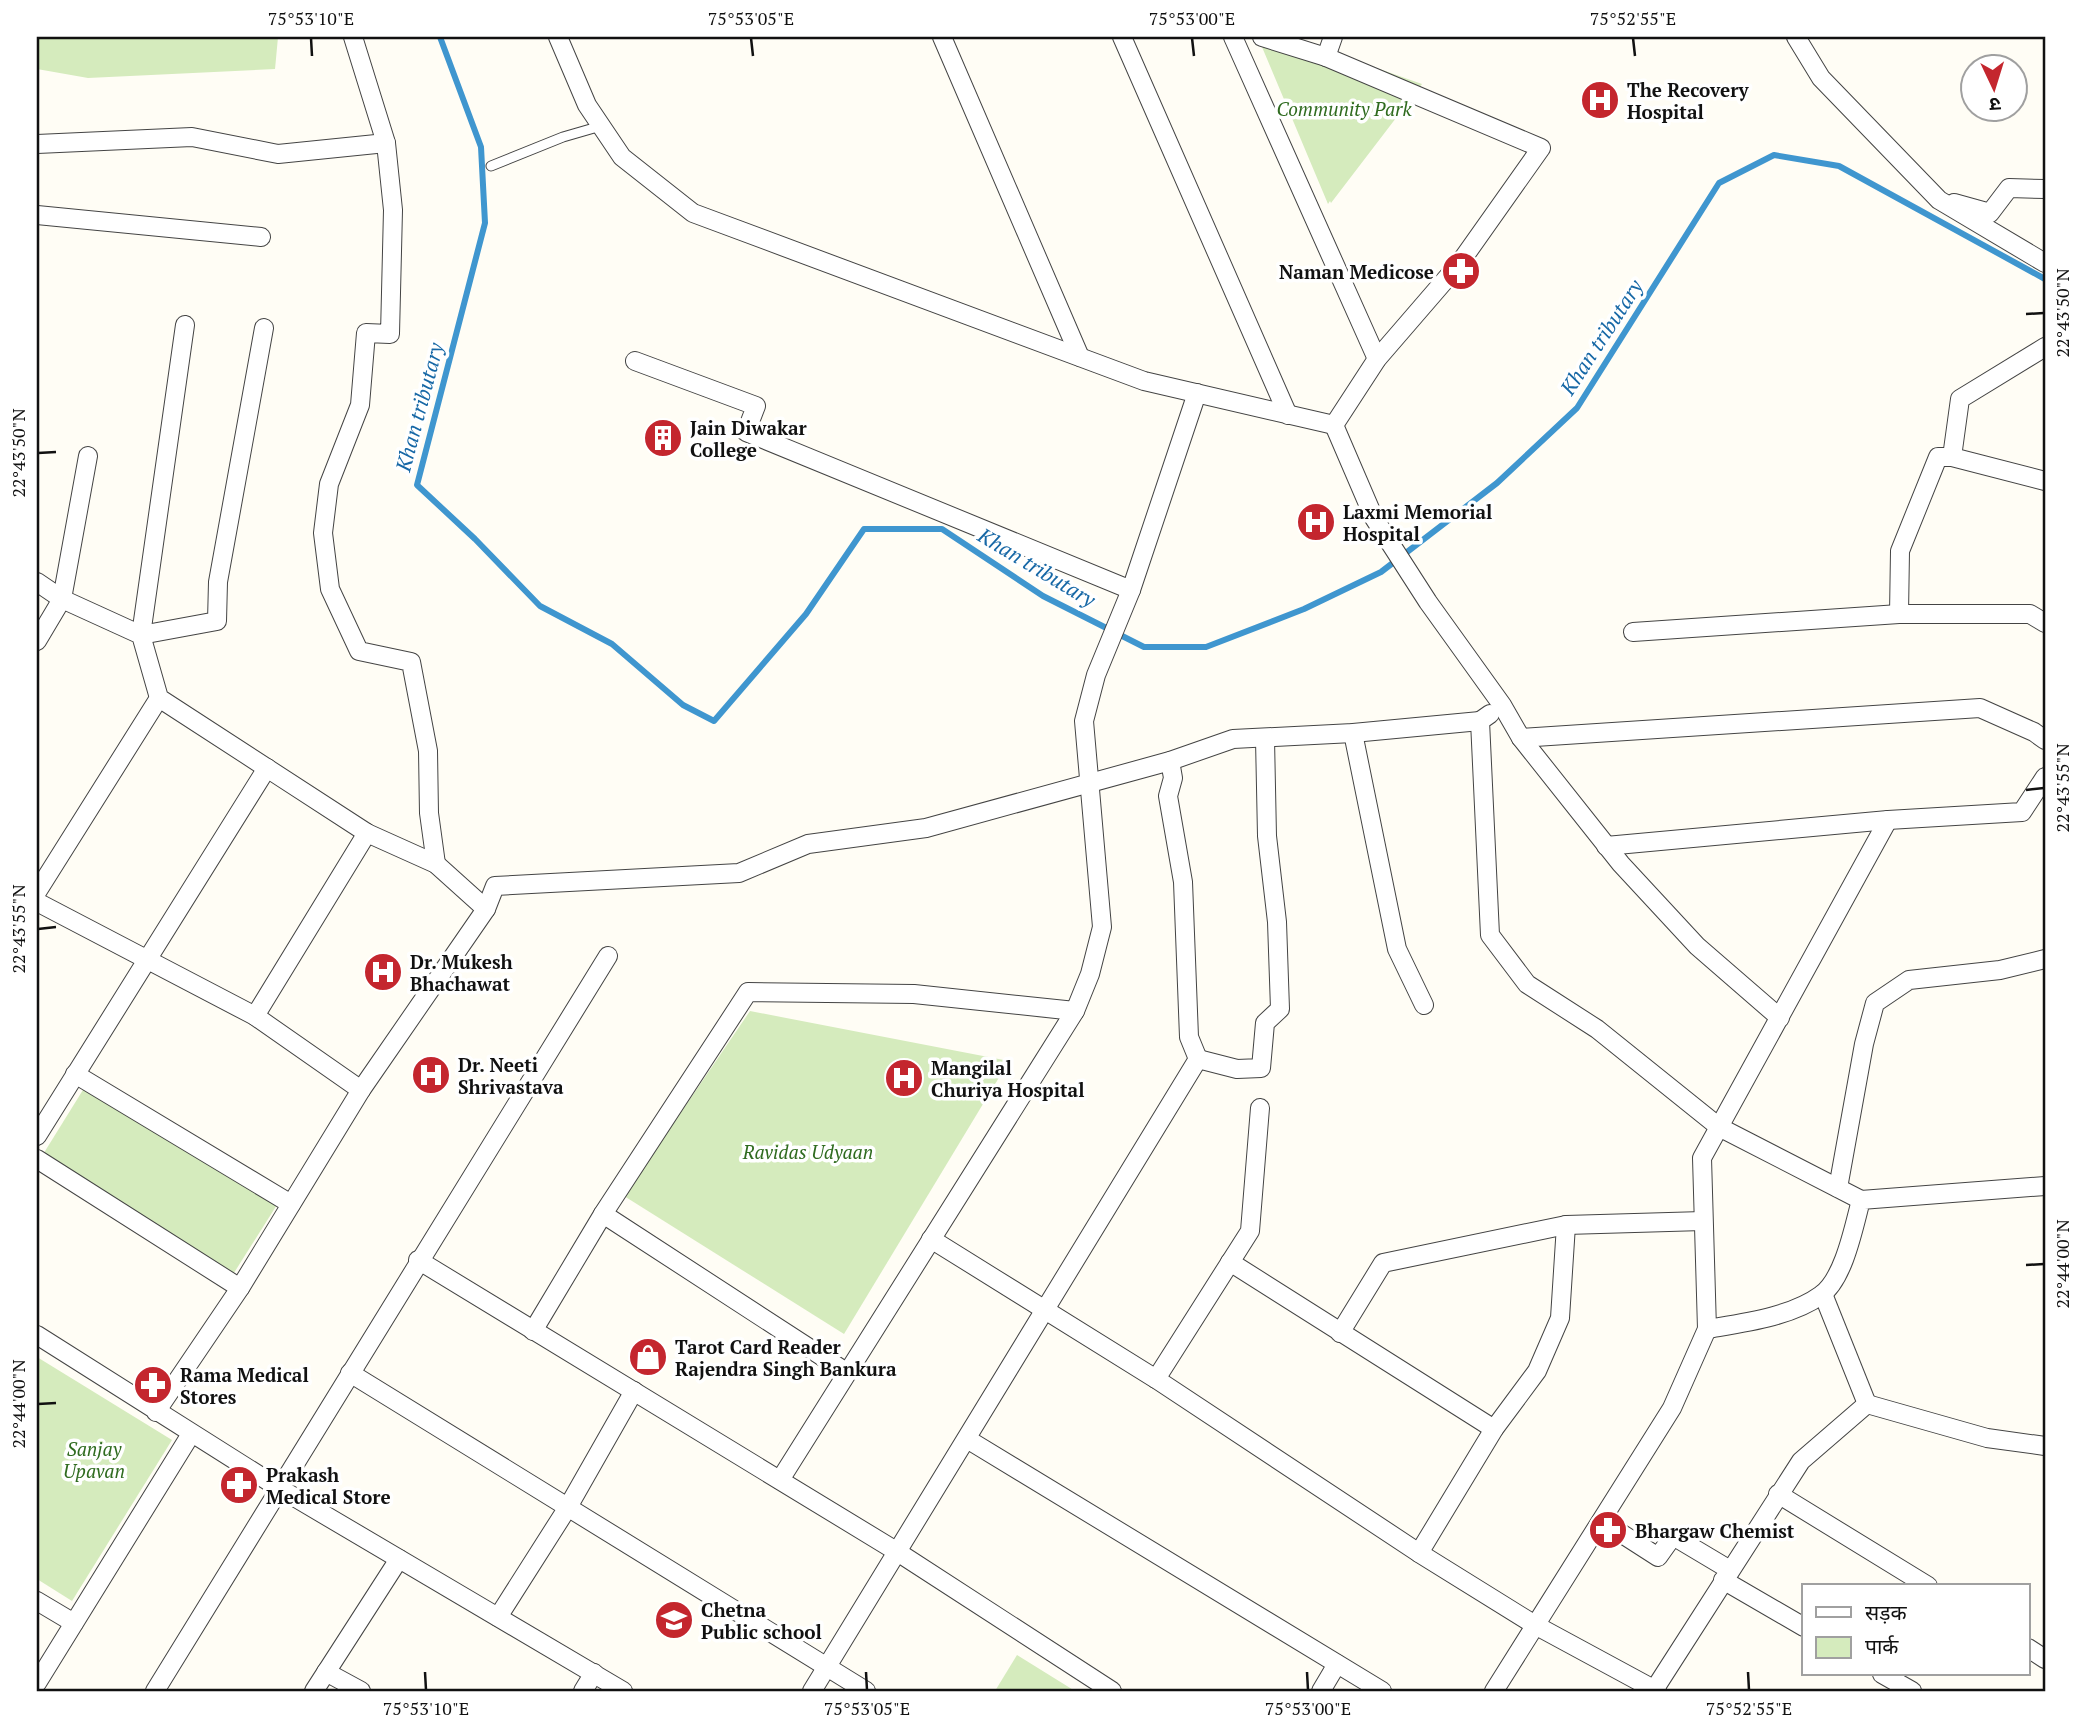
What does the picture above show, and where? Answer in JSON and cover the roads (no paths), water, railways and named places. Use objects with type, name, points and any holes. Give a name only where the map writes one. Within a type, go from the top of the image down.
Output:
[{"type":"street","points":[[354,37],[386,143],[393,209],[390,334],[366,333],[360,405],[329,484],[323,533],[330,589],[359,651],[411,662],[428,751],[429,813],[436,864]]},
{"type":"street","points":[[558,37],[587,105],[622,157],[693,212],[1144,380],[1334,425]]},
{"type":"street","points":[[942,37],[1080,357]]},
{"type":"street","points":[[1122,37],[1288,415]]},
{"type":"street","points":[[1233,37],[1377,359]]},
{"type":"street","points":[[1262,37],[1325,57],[1541,148],[1459,264],[1377,359],[1334,425]]},
{"type":"street","points":[[1325,57],[1333,37]]},
{"type":"street","points":[[1796,37],[1821,78],[1939,200],[2045,263]]},
{"type":"street","points":[[37,144],[192,137],[278,154],[386,143]]},
{"type":"street","points":[[1939,200],[1990,212],[2009,188],[2045,189]]},
{"type":"street","points":[[37,215],[261,237]]},
{"type":"street","points":[[185,325],[141,635],[159,698],[367,832],[436,864],[486,909]]},
{"type":"street","points":[[37,582],[62,599],[141,635],[217,621],[218,582],[264,328]]},
{"type":"street","points":[[1952,457],[1960,399],[2045,347]]},
{"type":"street","points":[[635,361],[756,406],[746,432],[1128,597]]},
{"type":"street","points":[[780,1480],[1075,1011],[1090,974],[1102,927],[1084,722],[1102,659],[1128,597],[1197,393]]},
{"type":"street","points":[[1334,425],[1374,518],[1428,602],[1502,705],[1521,738],[1606,846],[1697,946],[1780,1018]]},
{"type":"street","points":[[37,640],[62,599],[88,456]]},
{"type":"street","points":[[1899,614],[1900,551],[1938,457],[1952,457],[2045,481]]},
{"type":"street","points":[[1633,632],[1899,614],[2030,614],[2045,624]]},
{"type":"street","points":[[37,892],[159,698]]},
{"type":"street","points":[[156,1412],[240,1288],[361,1090],[486,909],[495,886],[739,873],[808,845],[926,828],[1170,761],[1233,740],[1480,722],[1502,705]]},
{"type":"street","points":[[1521,738],[1980,708],[2034,732],[2045,740]]},
{"type":"street","points":[[1480,722],[1490,935],[1527,984],[1597,1028],[1719,1127],[1861,1200],[2045,1186]]},
{"type":"street","points":[[1353,733],[1397,949],[1424,1005]]},
{"type":"street","points":[[1198,1059],[1237,1069],[1261,1068],[1265,1023],[1280,1009],[1277,922],[1267,836],[1265,738]]},
{"type":"street","points":[[1170,761],[1173,778],[1168,796],[1183,882],[1189,1037],[1198,1059]]},
{"type":"street","points":[[37,1136],[146,957],[267,768]]},
{"type":"street","points":[[1606,846],[1888,820],[2022,812],[2045,777]]},
{"type":"street","points":[[1494,1691],[1672,1408],[1707,1329],[1702,1158],[1888,820]]},
{"type":"street","points":[[255,1016],[367,832]]},
{"type":"street","points":[[37,902],[255,1016],[361,1090]]},
{"type":"street","points":[[155,1691],[418,1260],[608,956]]},
{"type":"street","points":[[1838,1188],[1864,1044],[1875,1003],[1909,980],[2000,970],[2045,959]]},
{"type":"street","points":[[533,1331],[603,1214],[748,992],[914,994],[1075,1011]]},
{"type":"street","points":[[812,1691],[1198,1059]]},
{"type":"street","points":[[75,1074],[291,1204]]},
{"type":"street","points":[[1156,1379],[1250,1231],[1260,1108]]},
{"type":"street","points":[[37,1159],[240,1288]]},
{"type":"street","points":[[1707,1329],[1763,1321],[1823,1294],[1847,1256],[1861,1200]]},
{"type":"street","points":[[603,1214],[846,1372]]},
{"type":"street","points":[[1340,1333],[1383,1263],[1566,1225],[1703,1221]]},
{"type":"street","points":[[1419,1553],[1494,1429],[1537,1371],[1560,1318],[1566,1225]]},
{"type":"street","points":[[931,1239],[1156,1379],[1419,1553],[1535,1625],[1655,1690],[1801,1461],[1867,1404]]},
{"type":"street","points":[[418,1260],[896,1551],[1112,1691]]},
{"type":"street","points":[[1230,1262],[1494,1429]]},
{"type":"street","points":[[1823,1294],[1867,1404]]},
{"type":"street","points":[[37,1335],[279,1488],[623,1691]]},
{"type":"street","points":[[350,1373],[866,1691]]},
{"type":"street","points":[[498,1617],[568,1507],[634,1391]]},
{"type":"street","points":[[1867,1404],[1987,1438],[2045,1446]]},
{"type":"street","points":[[37,1683],[191,1434]]},
{"type":"street","points":[[967,1439],[1382,1691]]},
{"type":"street","points":[[1778,1494],[1925,1584]]},
{"type":"street","points":[[1602,1521],[1658,1557],[1673,1536],[1802,1626]]},
{"type":"street","points":[[314,1691],[400,1559]]},
{"type":"street","points":[[37,1601],[74,1623]]},
{"type":"street","points":[[2030,1649],[2045,1659]]},
{"type":"street","points":[[1321,1691],[1337,1664]]},
{"type":"street","points":[[326,1672],[361,1691]]},
{"type":"street","points":[[583,1691],[594,1673]]},
{"type":"street","points":[[1886,1676],[1912,1691]]},
{"type":"lane","points":[[491,166],[563,137],[601,126]]},
{"type":"waterway","name":"Khan tributary","points":[[440,37],[481,147],[485,223],[417,485],[475,539],[540,606],[612,644],[683,705],[714,721],[806,614],[864,529],[942,529],[1043,596],[1144,647],[1206,647],[1304,609],[1381,572],[1497,483],[1577,408],[1719,183],[1774,155],[1839,166],[2045,279]]},
{"type":"place","name":"The Recovery Hospital","points":[[1600,100]]},
{"type":"place","name":"Naman Medicose","points":[[1461,271]]},
{"type":"place","name":"Jain Diwakar College","points":[[663,438]]},
{"type":"place","name":"Laxmi Memorial Hospital","points":[[1316,522]]},
{"type":"place","name":"Dr. Mukesh Bhachawat","points":[[383,972]]},
{"type":"place","name":"Dr. Neeti Shrivastava","points":[[431,1075]]},
{"type":"place","name":"Mangilal Churiya Hospital","points":[[904,1078]]},
{"type":"place","name":"Tarot Card Reader Rajendra Singh Bankura","points":[[648,1357]]},
{"type":"place","name":"Rama Medical Stores","points":[[153,1385]]},
{"type":"place","name":"Prakash Medical Store","points":[[239,1485]]},
{"type":"place","name":"Bhargaw Chemist","points":[[1608,1530]]},
{"type":"place","name":"Chetna Public school","points":[[674,1620]]},
{"type":"park label","name":"Community Park","points":[[1344,108]]},
{"type":"park label","name":"Ravidas Udyaan","points":[[808,1151]]},
{"type":"park label","name":"Sanjay Upavan","points":[[94,1459]]}]
